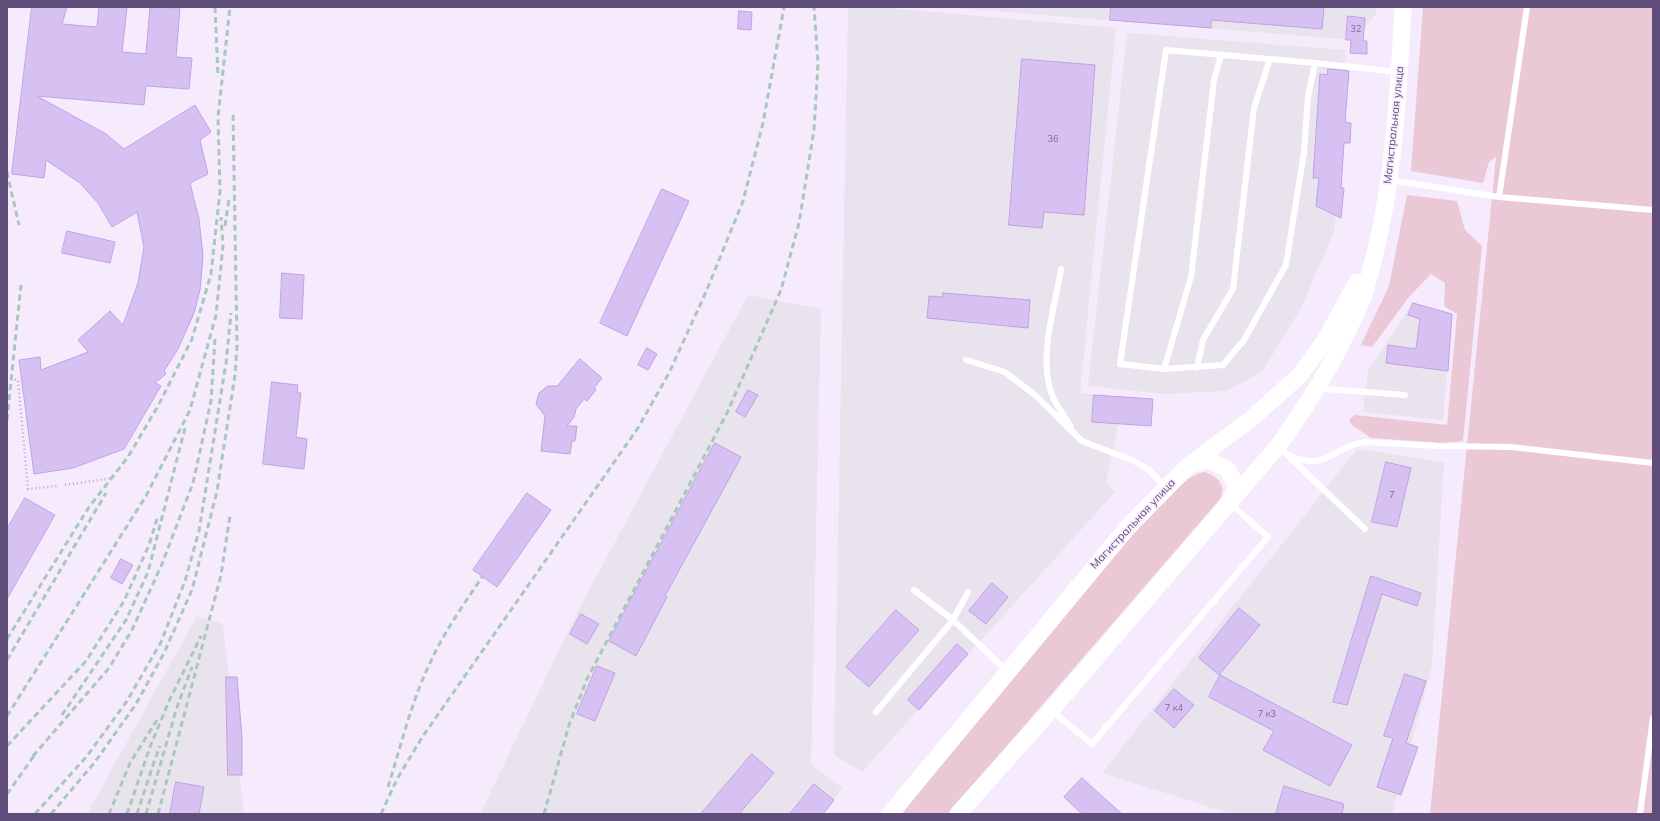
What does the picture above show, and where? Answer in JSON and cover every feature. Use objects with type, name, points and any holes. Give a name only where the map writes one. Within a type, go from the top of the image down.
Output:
[{"type":"main road","name":"Магистральная улица","points":[[958,814],[1051,710],[1230,503],[1284,450],[1340,347],[1363,297],[1389,180],[1400,72],[1403,7]]},
{"type":"main road","name":"Магистральная улица","points":[[890,814],[1095,565],[1165,487],[1189,465],[1251,419],[1299,376],[1324,342],[1349,299],[1376,242]]},
{"type":"main road","points":[[1299,376],[1319,386]]},
{"type":"main road","points":[[1189,465],[1209,460],[1227,469],[1237,487],[1230,503]]},
{"type":"lane","points":[[1499,197],[1527,7]]},
{"type":"lane","points":[[1315,62],[1308,97],[1304,152],[1286,265],[1244,340],[1223,365],[1164,370],[1120,364],[1166,50],[1315,62],[1400,72]]},
{"type":"lane","points":[[1164,370],[1191,277],[1214,80],[1221,55]]},
{"type":"lane","points":[[1197,368],[1204,340],[1233,289],[1254,108],[1270,59]]},
{"type":"lane","points":[[1389,180],[1499,197],[1653,210]]},
{"type":"lane","points":[[1061,269],[1046,357],[1049,386],[1058,408],[1082,441]]},
{"type":"lane","points":[[966,360],[1005,372],[1035,395],[1082,441],[1134,461],[1149,470],[1165,487]]},
{"type":"lane","points":[[1319,386],[1326,389],[1405,395]]},
{"type":"lane","points":[[1284,450],[1300,460],[1312,462],[1331,457],[1353,443],[1365,442],[1438,446],[1511,447],[1653,463]]},
{"type":"lane","points":[[1284,450],[1364,529]]},
{"type":"lane","points":[[1051,710],[1092,744],[1268,537],[1230,503]]},
{"type":"lane","points":[[914,590],[953,620],[1008,672]]},
{"type":"lane","points":[[876,712],[953,620],[968,592]]},
{"type":"lane","points":[[1640,814],[1653,718]]},
{"type":"path","points":[[7,378],[18,380],[28,490],[57,486]]},
{"type":"path","points":[[65,484],[112,478]]},
{"type":"shaded area","points":[[848,7],[877,7],[1116,28],[1080,393],[1124,398],[1106,483],[1115,492],[862,772],[834,755]]},
{"type":"shaded area","points":[[943,7],[1376,7],[1376,14],[1355,40]]},
{"type":"shaded area","points":[[1423,7],[1653,7],[1653,814],[1430,814],[1496,157],[1489,162],[1483,183],[1411,171]]},
{"type":"shaded area","points":[[1127,33],[1345,50],[1344,151],[1334,232],[1301,308],[1262,372],[1225,391],[1165,394],[1088,386]]},
{"type":"shaded area","points":[[1407,195],[1457,201],[1465,230],[1482,246],[1463,441],[1441,443],[1371,438],[1352,425],[1349,420],[1355,415],[1447,425],[1457,314],[1444,306],[1445,283],[1431,274],[1409,297],[1372,347],[1361,345],[1389,286]]},
{"type":"shaded area","points":[[748,295],[821,309],[811,764],[842,788],[823,814],[480,814],[579,609]]},
{"type":"shaded area","points":[[1413,303],[1452,314],[1443,420],[1363,412],[1368,371]]},
{"type":"shaded area","points":[[1357,449],[1444,462],[1432,666],[1392,814],[1232,814],[1102,773]]},
{"type":"shaded area","points":[[1204,472],[1213,476],[1220,482],[1222,486],[1222,494],[1220,499],[948,814],[902,814],[1020,665],[1081,592],[1172,492],[1188,479]]},
{"type":"shaded area","points":[[197,616],[223,624],[244,814],[87,814]]},
{"type":"building","points":[[32,7],[67,7],[62,24],[97,27],[99,7],[127,7],[122,52],[146,54],[150,7],[180,8],[176,57],[192,58],[189,89],[146,86],[144,105],[37,96],[106,134],[124,149],[195,105],[211,132],[200,140],[208,174],[190,183],[199,219],[203,256],[200,290],[194,313],[178,349],[164,371],[166,374],[155,383],[161,386],[124,449],[73,468],[34,474],[19,360],[40,357],[41,370],[88,352],[78,340],[110,311],[123,325],[138,283],[144,247],[137,212],[112,227],[98,203],[80,183],[46,160],[44,178],[12,174]]},
{"type":"building","points":[[1111,7],[1324,7],[1322,29],[1211,20],[1211,28],[1110,20]]},
{"type":"building","points":[[739,11],[752,12],[751,30],[738,29]]},
{"type":"building","points":[[1348,16],[1365,18],[1363,41],[1367,41],[1367,54],[1350,53],[1351,40],[1346,40]]},
{"type":"building","points":[[1022,59],[1095,65],[1084,215],[1044,212],[1042,228],[1009,225]]},
{"type":"building","points":[[1328,69],[1349,71],[1345,122],[1351,123],[1350,143],[1344,143],[1341,188],[1344,188],[1341,218],[1316,206],[1319,178],[1313,178],[1320,74],[1327,75]]},
{"type":"building","points":[[662,189],[689,201],[627,336],[600,323]]},
{"type":"building","points":[[67,231],[115,242],[110,263],[62,253]]},
{"type":"building","points":[[282,273],[304,275],[302,319],[280,318]]},
{"type":"building","points":[[943,293],[1030,300],[1028,328],[927,318],[929,296],[942,297]]},
{"type":"building","points":[[1413,303],[1452,314],[1448,371],[1386,363],[1388,345],[1416,349],[1420,319],[1408,315]]},
{"type":"building","points":[[647,348],[657,354],[648,370],[638,365]]},
{"type":"building","points":[[580,359],[602,378],[594,388],[596,390],[587,401],[584,399],[576,409],[574,417],[567,426],[577,426],[575,441],[572,441],[570,454],[541,451],[545,416],[536,404],[539,393],[548,386],[557,386]]},
{"type":"building","points":[[272,382],[298,385],[297,393],[301,393],[296,437],[307,439],[304,469],[263,464]]},
{"type":"building","points":[[748,390],[758,395],[745,417],[736,412]]},
{"type":"building","points":[[1094,395],[1153,399],[1151,426],[1092,422]]},
{"type":"building","points":[[715,443],[741,457],[665,596],[667,597],[636,656],[609,641]]},
{"type":"building","points":[[1386,462],[1411,468],[1397,527],[1372,522]]},
{"type":"building","points":[[527,493],[551,510],[497,587],[473,570]]},
{"type":"building","points":[[25,498],[55,515],[7,599],[7,529]]},
{"type":"building","points":[[121,559],[133,565],[122,584],[111,578]]},
{"type":"building","points":[[1371,576],[1421,593],[1417,606],[1382,594],[1347,705],[1333,702]]},
{"type":"building","points":[[992,583],[1008,597],[986,624],[969,611]]},
{"type":"building","points":[[1239,608],[1260,625],[1219,675],[1199,658]]},
{"type":"building","points":[[896,610],[919,630],[869,687],[846,667]]},
{"type":"building","points":[[581,614],[599,624],[587,644],[570,634]]},
{"type":"building","points":[[957,644],[968,654],[919,710],[908,700]]},
{"type":"building","points":[[597,666],[615,673],[595,721],[577,714]]},
{"type":"building","points":[[1405,674],[1426,681],[1406,743],[1418,747],[1401,795],[1377,787],[1393,738],[1384,736]]},
{"type":"building","points":[[1220,675],[1352,745],[1330,786],[1263,750],[1274,731],[1209,697]]},
{"type":"building","points":[[226,677],[237,677],[242,738],[242,775],[228,775]]},
{"type":"building","points":[[1174,689],[1194,705],[1174,728],[1155,711]]},
{"type":"building","points":[[752,754],[774,773],[739,814],[701,814]]},
{"type":"building","points":[[1082,778],[1122,814],[1082,814],[1064,797]]},
{"type":"building","points":[[176,782],[204,787],[199,814],[170,814]]},
{"type":"building","points":[[814,784],[834,800],[823,814],[790,814]]},
{"type":"building","points":[[1284,786],[1344,804],[1342,814],[1276,814]]},
{"type":"railway","points":[[215,7],[218,77]]},
{"type":"railway","points":[[7,639],[89,507],[128,457],[158,406],[192,339],[211,274],[220,191],[218,117],[230,7]]},
{"type":"railway","points":[[381,814],[397,779],[423,736],[638,428],[669,373],[706,292],[743,201],[763,123],[784,7]]},
{"type":"railway","points":[[544,814],[569,725],[587,679],[727,413],[781,290],[799,223],[814,130],[818,63],[814,7]]},
{"type":"railway","points":[[51,814],[95,762],[136,704],[164,653],[192,590],[217,491],[235,375],[237,345],[233,112]]},
{"type":"railway","points":[[7,172],[19,225]]},
{"type":"railway","points":[[225,226],[229,199]]},
{"type":"railway","points":[[7,716],[146,496],[190,410],[216,315],[223,246],[221,217]]},
{"type":"railway","points":[[7,420],[21,285]]},
{"type":"railway","points":[[35,814],[87,756],[127,701],[161,642],[185,581],[199,531],[226,363],[231,313]]},
{"type":"railway","points":[[33,756],[109,668],[132,630],[162,564],[193,483],[211,401],[215,339]]},
{"type":"railway","points":[[62,715],[126,620],[148,572],[185,428]]},
{"type":"railway","points":[[7,660],[106,493]]},
{"type":"railway","points":[[158,814],[221,575],[230,516]]},
{"type":"railway","points":[[7,746],[86,661],[124,601],[149,545],[157,519]]},
{"type":"railway","points":[[388,787],[423,678],[448,629],[482,577]]},
{"type":"railway","points":[[127,814],[150,747],[169,701],[201,636]]},
{"type":"railway","points":[[146,814],[177,707],[192,667]]},
{"type":"railway","points":[[109,814],[130,763],[157,720]]},
{"type":"railway","points":[[137,814],[160,746]]},
{"type":"railway","points":[[7,794],[36,753]]}]
